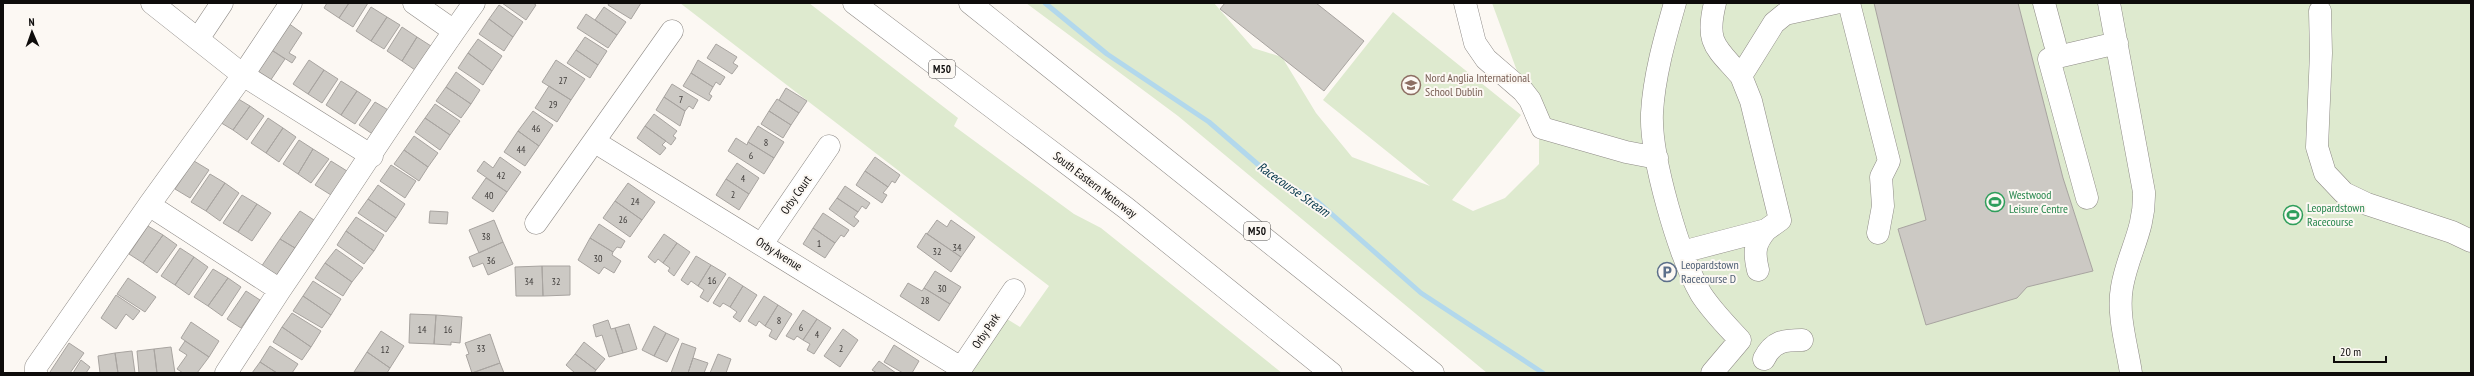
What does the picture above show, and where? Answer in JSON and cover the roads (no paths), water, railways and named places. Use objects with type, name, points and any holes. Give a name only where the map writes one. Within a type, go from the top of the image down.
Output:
[{"type":"main road","points":[[152,3],[243,75],[372,156]]},
{"type":"main road","points":[[198,39],[222,3]]},
{"type":"main road","points":[[36,373],[36,368],[149,205],[243,75],[291,3]]},
{"type":"main road","points":[[414,3],[454,31]]},
{"type":"main road","points":[[226,373],[280,290],[474,3]]},
{"type":"main road","name":"South Eastern Motorway","points":[[854,3],[1126,208],[1330,373]]},
{"type":"main road","name":"M50","points":[[970,3],[1433,373]]},
{"type":"main road","points":[[1466,3],[1475,42],[1486,59],[1523,91],[1530,100],[1542,128],[1626,152],[1657,158]]},
{"type":"main road","points":[[1675,3],[1665,37],[1652,113],[1657,158],[1682,252],[1701,294],[1721,320],[1740,340],[1712,373]]},
{"type":"main road","points":[[1715,3],[1711,22],[1711,39],[1741,76],[1751,101],[1780,220],[1766,230],[1758,239],[1754,254],[1758,270]]},
{"type":"main road","points":[[1741,76],[1774,23],[1779,18],[1785,14],[1835,3]]},
{"type":"main road","points":[[1848,3],[1889,161],[1880,177],[1883,206],[1878,234]]},
{"type":"main road","points":[[2044,3],[2055,44]]},
{"type":"main road","points":[[2109,3],[2144,192],[2144,211],[2141,229],[2124,279],[2121,299],[2131,373]]},
{"type":"main road","points":[[2320,11],[2321,54],[2316,147],[2325,173],[2344,193],[2367,204],[2452,232],[2471,241]]},
{"type":"main road","points":[[536,223],[595,142],[672,31]]},
{"type":"main road","points":[[2087,198],[2049,59],[2117,43]]},
{"type":"main road","name":"Orby Avenue","points":[[595,142],[762,244],[959,371]]},
{"type":"main road","name":"Orby Court","points":[[762,244],[829,146]]},
{"type":"main road","points":[[149,205],[280,290]]},
{"type":"main road","points":[[1682,252],[1766,230]]},
{"type":"main road","name":"Orby Park","points":[[959,371],[1014,290]]},
{"type":"main road","points":[[1764,359],[1770,348],[1784,340],[1802,340]]},
{"type":"waterway","name":"Racecourse Stream","points":[[1045,3],[1107,54],[1209,122],[1269,174],[1318,202],[1421,293],[1543,373]]},
{"type":"place","name":"Nord Anglia International School Dublin","points":[[1411,85]]},
{"type":"place","name":"Westwood Leisure Centre","points":[[1995,202]]},
{"type":"place","name":"Leopardstown Racecourse","points":[[2293,215]]},
{"type":"place","name":"Leopardstown Racecourse D","points":[[1667,272]]}]
